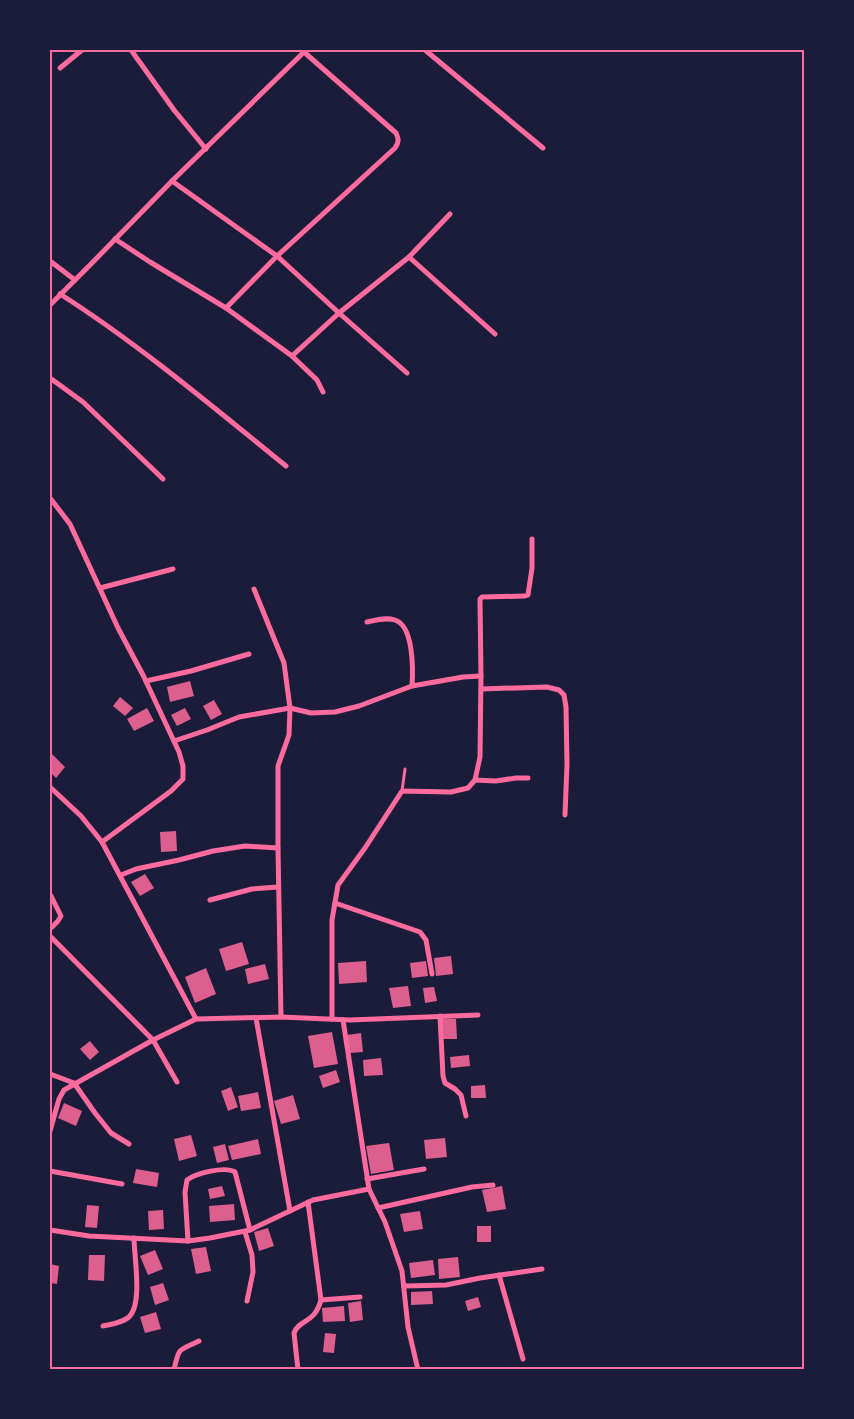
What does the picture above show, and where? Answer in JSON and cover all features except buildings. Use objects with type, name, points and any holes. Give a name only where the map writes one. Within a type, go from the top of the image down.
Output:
[{"type":"street","points":[[60,68],[82,50]]},
{"type":"street","points":[[130,50],[174,110],[206,148]]},
{"type":"street","points":[[425,50],[543,148]]},
{"type":"street","points":[[50,305],[305,51],[396,133],[398,142],[277,255],[226,308]]},
{"type":"street","points":[[172,181],[277,255],[407,373]]},
{"type":"street","points":[[292,356],[339,313],[409,256],[450,214]]},
{"type":"street","points":[[115,239],[226,308],[292,356],[317,380],[323,392]]},
{"type":"street","points":[[409,256],[495,334]]},
{"type":"street","points":[[50,261],[75,280]]},
{"type":"street","points":[[60,294],[100,320],[169,372],[286,466]]},
{"type":"street","points":[[50,378],[83,402],[163,479]]},
{"type":"street","points":[[50,498],[70,524],[146,681],[183,766],[183,779],[171,791],[102,842]]},
{"type":"street","points":[[332,1019],[332,920],[338,885],[402,790],[451,792],[468,788],[475,780],[480,757],[480,599],[482,597],[528,595],[532,568],[532,539]]},
{"type":"street","points":[[100,588],[173,569]]},
{"type":"street","points":[[254,589],[284,663],[290,708],[289,735],[278,766],[281,1017]]},
{"type":"street","points":[[367,622],[395,620],[404,627],[413,669],[412,686]]},
{"type":"street","points":[[146,681],[249,654]]},
{"type":"street","points":[[174,741],[239,717],[290,708],[311,713],[335,711],[360,706],[412,686],[481,676]]},
{"type":"street","points":[[481,689],[547,687],[555,688],[564,695],[567,764],[565,815]]},
{"type":"street","points":[[475,780],[496,782],[528,778]]},
{"type":"street","points":[[50,787],[81,816],[102,842],[196,1018]]},
{"type":"street","points":[[121,875],[136,869],[213,851],[245,846],[278,848]]},
{"type":"street","points":[[210,900],[252,889],[278,887]]},
{"type":"street","points":[[50,894],[61,916],[50,929]]},
{"type":"street","points":[[335,903],[420,932],[426,940],[432,974]]},
{"type":"street","points":[[50,936],[153,1040],[177,1082]]},
{"type":"street","points":[[50,1131],[59,1099],[64,1090],[196,1018],[281,1017],[343,1020],[478,1015]]},
{"type":"street","points":[[440,1016],[443,1076],[445,1083],[461,1095],[466,1116]]},
{"type":"street","points":[[256,1018],[290,1211]]},
{"type":"street","points":[[343,1020],[369,1189],[385,1222],[402,1271],[408,1327],[418,1370]]},
{"type":"street","points":[[50,1074],[74,1083],[111,1133],[129,1144]]},
{"type":"street","points":[[188,1241],[185,1192],[187,1180],[192,1176],[222,1169],[235,1172],[252,1255],[253,1272],[247,1301]]},
{"type":"street","points":[[367,1179],[424,1169]]},
{"type":"street","points":[[50,1171],[122,1184]]},
{"type":"street","points":[[378,1208],[472,1187],[493,1185]]},
{"type":"street","points":[[50,1230],[89,1236],[188,1241],[248,1231],[308,1202],[336,1194],[369,1189]]},
{"type":"street","points":[[298,1370],[294,1333],[296,1328],[313,1318],[321,1300],[308,1202]]},
{"type":"street","points":[[103,1326],[121,1322],[131,1315],[136,1303],[134,1238]]},
{"type":"street","points":[[404,1286],[446,1285],[542,1269]]},
{"type":"street","points":[[499,1275],[523,1359]]},
{"type":"street","points":[[321,1300],[360,1297]]},
{"type":"street","points":[[174,1370],[180,1350],[199,1341]]},
{"type":"lane","points":[[402,790],[405,769]]}]
